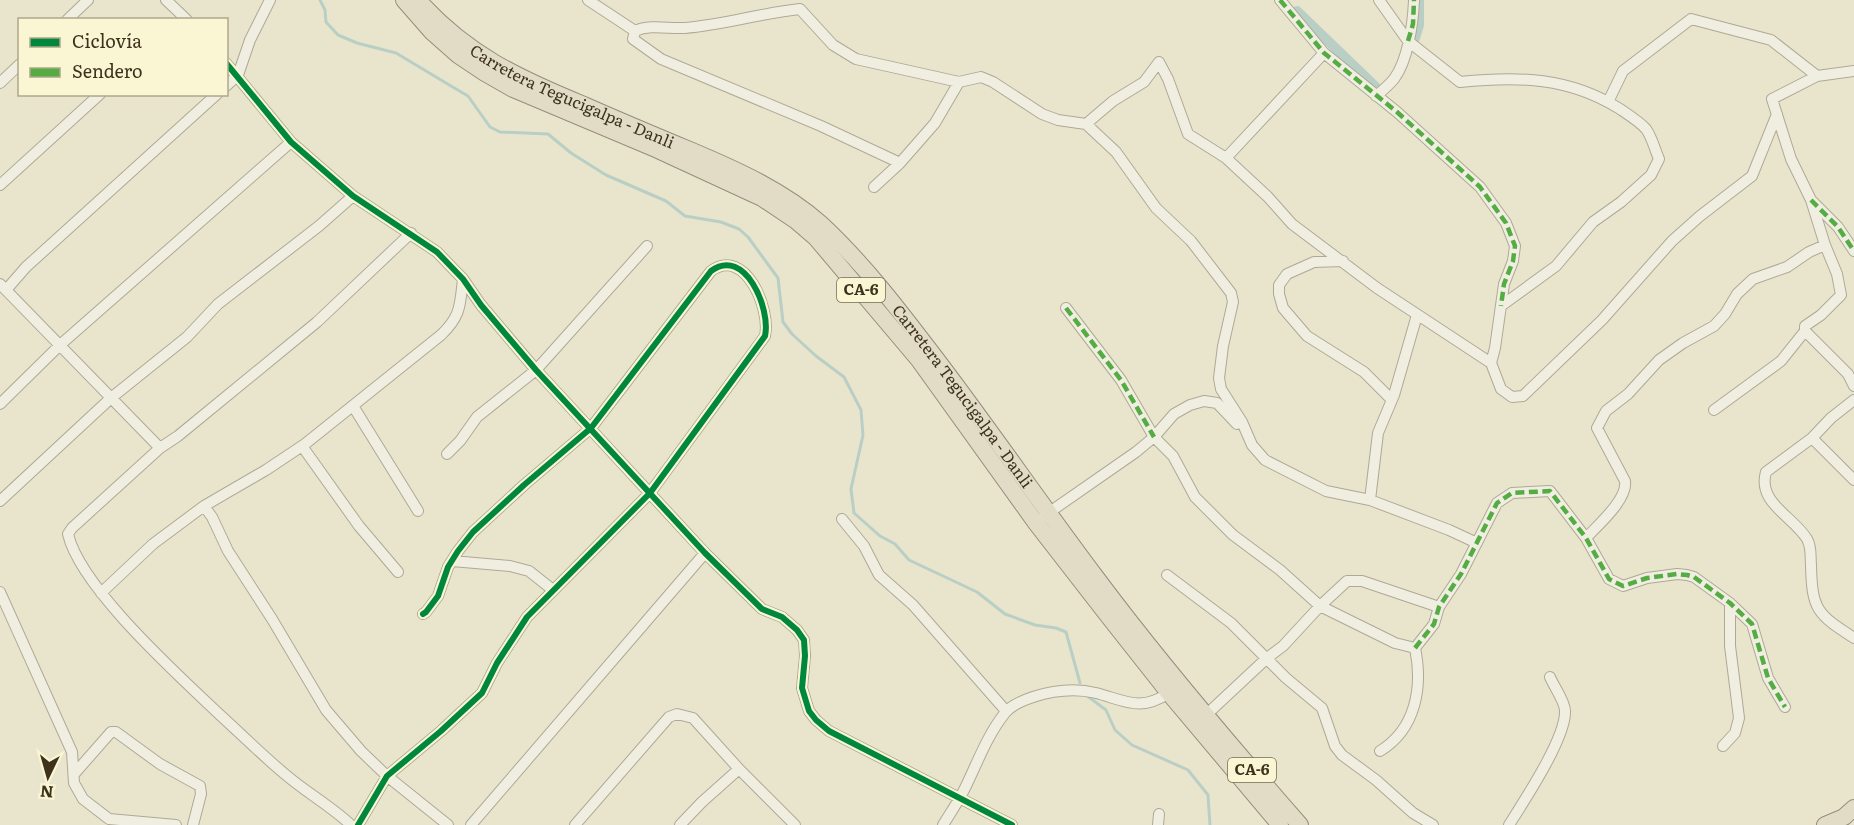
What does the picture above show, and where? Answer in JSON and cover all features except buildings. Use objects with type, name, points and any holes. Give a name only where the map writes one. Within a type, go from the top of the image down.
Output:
[{"type":"highway","name":"Carretera Tegucigalpa - Danli","points":[[404,0],[432,32],[458,55],[503,84],[724,179],[762,198],[795,220],[816,238],[919,360],[1042,518],[1169,693],[1280,825]]},
{"type":"highway","name":"Carretera Tegucigalpa - Danli","points":[[418,0],[434,18],[466,45],[495,65],[527,81],[730,168],[788,199],[820,223],[889,296],[964,395],[1042,518],[1096,578],[1206,715],[1300,825]]},
{"type":"highway","points":[[1825,825],[1844,817],[1854,808]]},
{"type":"highway","points":[[1850,825],[1854,820]]},
{"type":"street","points":[[69,18],[88,0]]},
{"type":"street","points":[[166,0],[184,18]]},
{"type":"street","points":[[228,84],[238,75],[250,40],[270,0]]},
{"type":"street","points":[[588,0],[635,31]]},
{"type":"street","points":[[1280,0],[1324,53],[1397,112],[1480,187],[1506,224],[1515,246],[1513,261],[1504,284],[1491,363],[1501,389],[1512,397],[1523,396],[1602,320],[1672,241],[1752,176],[1777,114]]},
{"type":"street","points":[[1379,0],[1408,40],[1460,82],[1487,79],[1558,82],[1600,96],[1628,114],[1646,130],[1659,159],[1651,176],[1593,222],[1556,266],[1501,306]]},
{"type":"street","points":[[1377,96],[1400,70],[1413,24],[1414,0]]},
{"type":"street","points":[[635,31],[645,27],[683,28],[800,9],[833,45],[856,59],[959,82],[981,77],[993,82],[1042,114],[1059,120],[1086,124],[1116,152],[1156,208],[1191,240],[1231,293],[1233,302],[1223,346],[1219,378],[1221,389],[1247,432],[1252,445],[1265,460],[1326,491],[1370,500],[1477,543]]},
{"type":"street","points":[[1608,102],[1623,71],[1691,19],[1771,40],[1817,76]]},
{"type":"street","points":[[635,31],[633,39],[661,59],[821,126],[900,163]]},
{"type":"street","points":[[1226,158],[1324,53]]},
{"type":"street","points":[[1086,124],[1113,101],[1144,82],[1159,62],[1168,79],[1188,134],[1226,158],[1268,196],[1292,224],[1377,288],[1491,363]]},
{"type":"street","points":[[228,65],[291,142],[352,196],[437,252],[463,279],[481,305],[536,370],[705,553],[762,609],[782,617],[797,630],[804,640],[802,688],[810,711],[816,720],[829,731],[1012,825]]},
{"type":"street","points":[[0,83],[18,66]]},
{"type":"street","points":[[1714,410],[1781,361],[1805,331],[1805,326],[1821,315],[1841,295],[1837,274],[1825,246],[1811,200],[1791,159],[1772,99],[1817,76],[1854,71]]},
{"type":"street","points":[[874,187],[900,163],[935,123],[959,82]]},
{"type":"street","points":[[0,185],[98,96]]},
{"type":"street","points":[[160,448],[3,287],[215,96]]},
{"type":"street","points":[[0,404],[60,345],[291,142]]},
{"type":"street","points":[[0,501],[111,398],[187,337],[218,304],[319,226],[352,196]]},
{"type":"street","points":[[1811,200],[1838,227],[1854,251]]},
{"type":"street","points":[[351,825],[339,813],[286,776],[179,676],[101,593],[74,553],[68,534],[160,448],[178,436],[317,322],[411,233]]},
{"type":"street","points":[[447,454],[460,441],[477,417],[536,370],[647,246]]},
{"type":"street","points":[[1586,538],[1623,496],[1626,486],[1597,428],[1606,411],[1628,394],[1659,360],[1683,343],[1714,326],[1725,314],[1737,294],[1753,279],[1787,267],[1809,252],[1825,246]]},
{"type":"street","points":[[1343,261],[1314,261],[1287,274],[1279,285],[1283,308],[1307,336],[1364,372],[1392,400]]},
{"type":"street","points":[[358,825],[387,776],[482,693],[497,663],[526,618],[650,493],[765,336],[767,319],[759,293],[748,277],[724,265],[718,265],[711,271],[591,428],[473,532],[452,561],[438,596],[423,614]]},
{"type":"street","points":[[101,593],[153,544],[204,506],[302,446],[454,323],[460,309],[463,279]]},
{"type":"street","points":[[1066,308],[1121,380],[1154,437],[1173,456],[1195,497],[1233,535],[1280,570],[1320,606],[1395,643],[1415,648]]},
{"type":"street","points":[[1370,500],[1378,434],[1392,400],[1417,315]]},
{"type":"street","points":[[1805,331],[1848,374],[1854,386]]},
{"type":"street","points":[[1854,399],[1812,438],[1766,472],[1764,481],[1769,499],[1808,540],[1812,549],[1812,597],[1822,615],[1854,638]]},
{"type":"street","points":[[1042,518],[1136,452],[1154,437],[1174,414],[1190,405],[1204,401],[1218,403],[1247,432]]},
{"type":"street","points":[[353,406],[418,511]]},
{"type":"street","points":[[1812,438],[1854,480]]},
{"type":"street","points":[[302,446],[359,526],[398,572]]},
{"type":"street","points":[[1380,750],[1400,735],[1411,718],[1418,686],[1415,648],[1434,624],[1440,607],[1461,574],[1497,503],[1512,493],[1538,490],[1550,492],[1586,538],[1609,579],[1623,586],[1647,578],[1687,574],[1730,603],[1752,624],[1768,678],[1785,707]]},
{"type":"street","points":[[204,506],[213,516],[228,551],[326,710],[361,751],[387,776],[448,825]]},
{"type":"street","points":[[842,519],[864,546],[879,575],[913,605],[1006,711]]},
{"type":"street","points":[[471,825],[705,553]]},
{"type":"street","points":[[452,561],[510,566],[530,571],[553,590]]},
{"type":"street","points":[[1167,575],[1231,623],[1286,678],[1322,708],[1332,738],[1342,755],[1376,780],[1413,813],[1433,825]]},
{"type":"street","points":[[1206,715],[1283,646],[1342,585],[1352,580],[1362,581],[1440,607]]},
{"type":"street","points":[[0,592],[72,752],[74,783],[83,799],[109,822],[176,825]]},
{"type":"street","points":[[1723,746],[1735,733],[1739,718],[1730,646],[1730,603]]},
{"type":"street","points":[[1509,825],[1552,752],[1564,717],[1565,709],[1550,677]]},
{"type":"street","points":[[943,825],[960,799],[991,735],[1006,711],[1025,700],[1048,692],[1074,690],[1094,692],[1136,705],[1156,702],[1169,693]]},
{"type":"street","points":[[575,825],[669,717],[677,714],[693,718],[739,769],[795,825]]},
{"type":"street","points":[[75,773],[111,732],[116,732],[160,764],[201,786],[194,825]]},
{"type":"street","points":[[682,824],[739,769]]},
{"type":"waterway","points":[[320,0],[325,10],[326,22],[338,35],[357,43],[396,53],[468,96],[490,127],[500,132],[548,134],[571,153],[606,175],[666,201],[685,216],[721,222],[739,229],[748,237],[778,278],[783,322],[792,334],[816,356],[844,377],[861,410],[863,435],[851,489],[854,513],[880,536],[895,544],[909,560],[977,592],[1005,614],[1035,625],[1066,632],[1080,683]]},
{"type":"waterway","points":[[1415,38],[1419,25],[1419,0]]},
{"type":"waterway","points":[[1297,11],[1376,87]]},
{"type":"waterway","points":[[1086,695],[1106,710],[1115,730],[1132,745],[1188,770],[1208,795],[1210,825]]},
{"type":"marked path","points":[[1280,0],[1324,53],[1397,112],[1480,187],[1506,223],[1515,246],[1513,261],[1504,284],[1501,306]]},
{"type":"marked path","points":[[1408,41],[1413,24],[1414,0]]},
{"type":"marked path","points":[[1811,200],[1838,227],[1854,251]]},
{"type":"marked path","points":[[1066,308],[1121,380],[1154,437]]},
{"type":"marked path","points":[[1415,648],[1434,624],[1439,607],[1461,574],[1497,503],[1512,493],[1550,491],[1586,538],[1609,579],[1623,586],[1647,578],[1687,575],[1694,577],[1730,603],[1752,624],[1768,678],[1785,707]]},
{"type":"cycle path","points":[[228,65],[291,142],[353,196],[437,252],[463,279],[481,305],[536,370],[705,553],[762,609],[782,617],[797,630],[804,640],[802,688],[809,711],[816,720],[829,731],[1012,825]]},
{"type":"cycle path","points":[[358,825],[387,776],[482,693],[497,663],[527,617],[650,493],[765,336],[766,324],[760,297],[745,273],[735,267],[723,266],[711,271],[591,428],[473,532],[448,567],[438,596],[423,614]]}]
